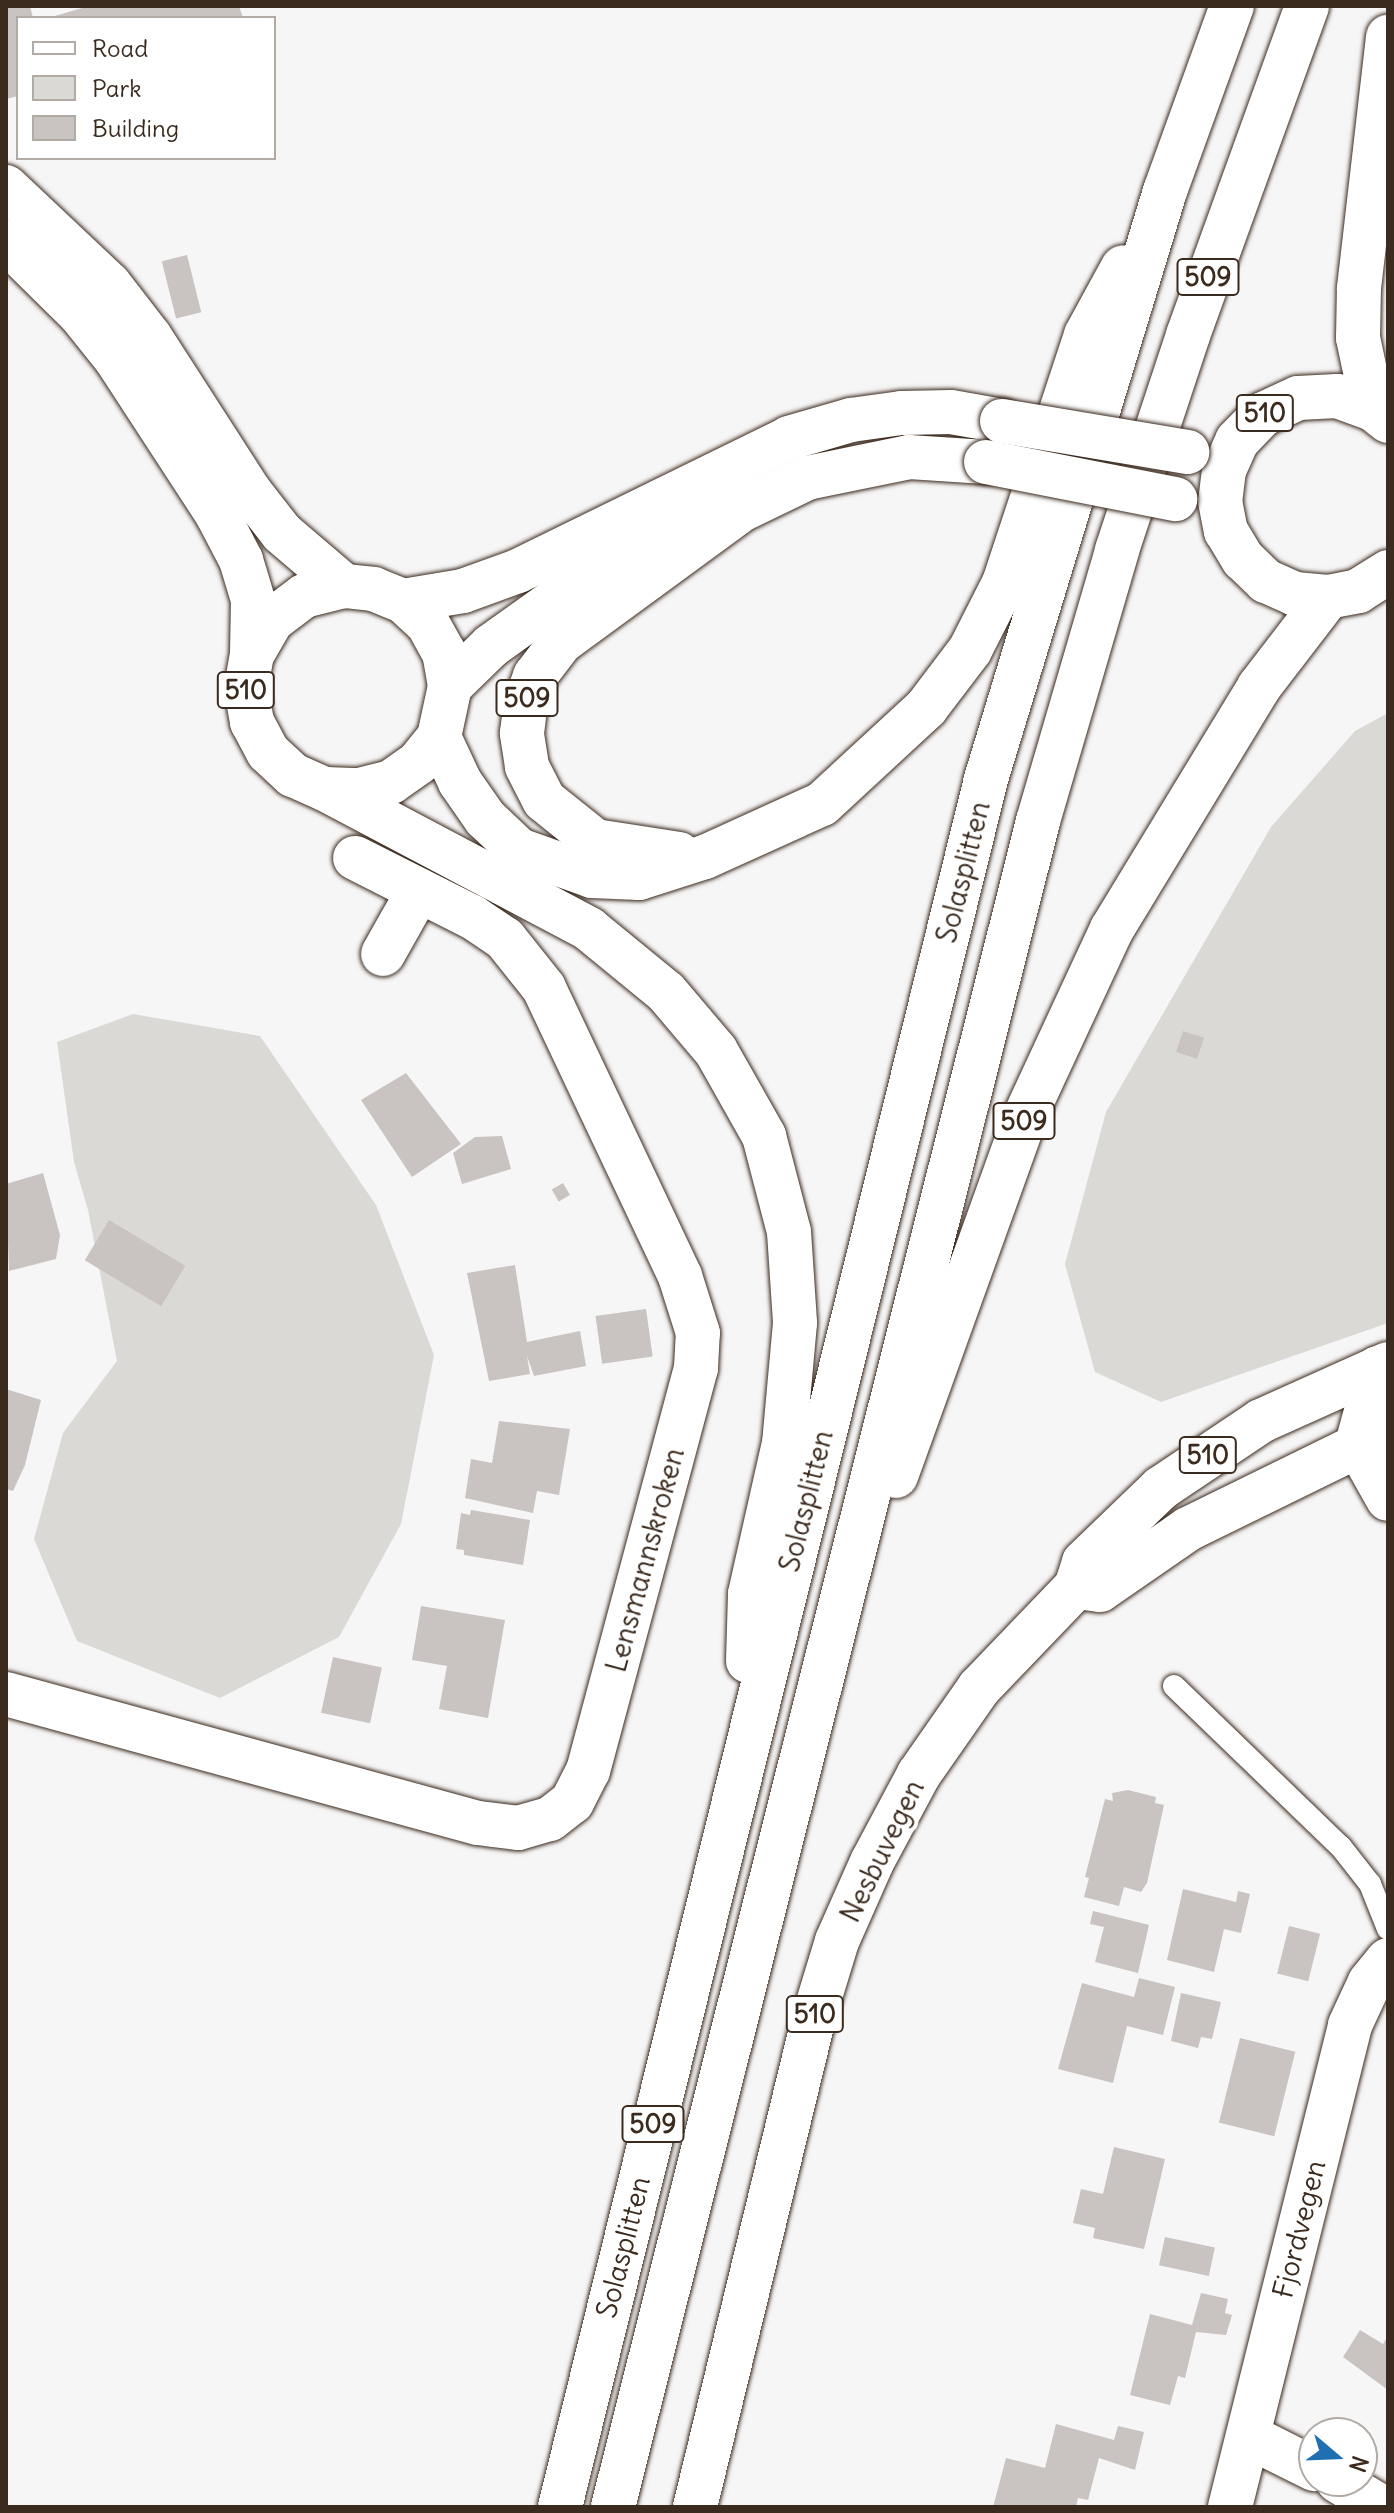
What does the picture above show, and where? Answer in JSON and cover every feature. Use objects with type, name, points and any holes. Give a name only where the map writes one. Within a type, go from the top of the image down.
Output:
[{"type":"main road","name":"509","points":[[439,737],[460,782],[485,818],[519,850],[556,867],[592,876],[639,878],[705,857],[822,804],[926,708],[970,650],[1004,583],[1086,335],[1165,191],[1232,6]]},
{"type":"main road","name":"Solasplitten","points":[[613,2507],[1034,835],[1117,550],[1188,335],[1307,6]]},
{"type":"main road","points":[[1380,415],[1358,338],[1359,288],[1388,37]]},
{"type":"main road","points":[[6,187],[109,284],[150,337],[266,512],[344,586]]},
{"type":"main road","name":"Solasplitten","points":[[560,2507],[746,1740],[986,779],[1165,191]]},
{"type":"main road","name":"510","points":[[6,241],[80,314],[116,359],[217,514],[241,560],[253,600],[252,654],[246,688],[257,732],[268,752],[293,775],[325,789],[359,790],[391,782],[418,763],[439,737],[450,686],[444,653],[428,624],[403,601],[374,589],[344,586],[304,596],[272,620],[252,654]]},
{"type":"main road","name":"510","points":[[1380,415],[1337,396],[1298,398],[1263,414],[1237,441],[1224,470],[1220,501],[1226,531],[1243,559],[1266,581],[1295,594],[1328,597],[1358,591],[1388,572]]},
{"type":"main road","name":"510","points":[[403,601],[463,591],[518,571],[789,438],[851,420],[902,413],[951,412],[1187,452],[1237,441]]},
{"type":"main road","name":"510","points":[[450,686],[491,646],[557,599],[807,478],[860,463],[946,456],[986,462],[1175,499],[1226,531]]},
{"type":"main road","name":"509","points":[[705,857],[595,841],[570,825],[544,800],[527,766],[522,733],[535,676],[561,642],[736,514]]},
{"type":"main road","name":"509","points":[[819,1693],[1026,1114],[1092,972],[1191,793],[1259,687],[1328,597]]},
{"type":"main road","name":"509","points":[[325,789],[589,929],[666,992],[716,1051],[764,1136],[789,1232],[795,1323],[784,1443],[750,1594],[746,1740]]},
{"type":"main road","name":"Lensmannskroken","points":[[6,1694],[478,1823],[518,1828],[550,1819],[572,1802],[588,1771],[696,1368],[698,1333],[680,1276],[544,988],[505,939],[355,858]]},
{"type":"main road","points":[[383,954],[419,890]]},
{"type":"main road","points":[[1385,1369],[1373,1438],[1388,1499]]},
{"type":"main road","name":"510","points":[[1373,1438],[1188,1529],[1100,1590],[1076,1587],[1084,1562],[1161,1488],[1261,1421],[1385,1369]]},
{"type":"main road","name":"Nesbuvegen","points":[[695,2507],[790,2108],[837,1941],[919,1774],[979,1688],[1076,1587]]},
{"type":"main road","name":"Fjordvegen","points":[[1230,2507],[1350,2025],[1370,1982],[1388,1960]]},
{"type":"main road","points":[[1248,2436],[1298,2461]]},
{"type":"lane","points":[[1174,1686],[1341,1847],[1370,1884],[1388,1929]]},
{"type":"green space","points":[[1388,713],[1388,1323],[1161,1402],[1095,1372],[1065,1264],[1106,1112],[1271,827],[1355,731]]},
{"type":"green space","points":[[133,1014],[260,1036],[376,1205],[434,1355],[401,1524],[339,1637],[220,1698],[77,1641],[34,1539],[63,1433],[117,1361],[88,1210],[74,1162],[57,1042]]},
{"type":"building","points":[[6,6],[30,6],[32,16],[16,16],[16,96],[6,99]]},
{"type":"building","points":[[89,6],[239,6],[242,16],[55,16]]},
{"type":"building","points":[[187,255],[201,312],[176,319],[162,261]]},
{"type":"building","points":[[1183,1031],[1204,1038],[1197,1059],[1176,1052]]},
{"type":"building","points":[[406,1073],[461,1144],[412,1177],[361,1100]]},
{"type":"building","points":[[502,1136],[511,1169],[462,1184],[453,1153],[475,1137]]},
{"type":"building","points":[[43,1173],[60,1235],[56,1259],[9,1271],[6,1184]]},
{"type":"building","points":[[563,1183],[570,1195],[559,1202],[552,1190]]},
{"type":"building","points":[[109,1220],[185,1266],[161,1306],[85,1260]]},
{"type":"building","points":[[515,1265],[527,1342],[580,1331],[586,1366],[534,1376],[527,1356],[530,1374],[489,1381],[467,1273]]},
{"type":"building","points":[[646,1309],[653,1357],[602,1364],[595,1316]]},
{"type":"building","points":[[6,1389],[41,1400],[25,1465],[13,1491],[6,1489]]},
{"type":"building","points":[[499,1421],[570,1429],[559,1495],[537,1491],[533,1513],[465,1498],[471,1459],[492,1463]]},
{"type":"building","points":[[471,1510],[530,1520],[523,1565],[464,1555],[464,1550],[456,1549],[461,1513],[470,1515]]},
{"type":"building","points":[[421,1606],[505,1620],[488,1718],[439,1709],[447,1666],[412,1660]]},
{"type":"building","points":[[333,1657],[382,1667],[370,1723],[321,1713]]},
{"type":"building","points":[[1128,1790],[1156,1797],[1155,1803],[1164,1805],[1147,1883],[1141,1892],[1124,1887],[1119,1906],[1084,1897],[1089,1878],[1085,1877],[1105,1799],[1113,1801],[1112,1793]]},
{"type":"building","points":[[1183,1889],[1236,1902],[1238,1891],[1250,1894],[1241,1933],[1224,1929],[1214,1972],[1167,1960]]},
{"type":"building","points":[[1093,1911],[1149,1925],[1138,1973],[1095,1962],[1104,1927],[1090,1924]]},
{"type":"building","points":[[1289,1926],[1320,1934],[1308,1981],[1277,1974]]},
{"type":"building","points":[[1139,1978],[1175,1987],[1163,2035],[1127,2026],[1113,2083],[1058,2069],[1082,1983],[1134,1997]]},
{"type":"building","points":[[1181,1993],[1221,2002],[1212,2039],[1201,2037],[1198,2048],[1171,2041]]},
{"type":"building","points":[[1240,2038],[1295,2052],[1274,2136],[1219,2122]]},
{"type":"building","points":[[1114,2147],[1165,2159],[1144,2249],[1093,2238],[1095,2228],[1073,2223],[1081,2189],[1103,2194]]},
{"type":"building","points":[[1165,2237],[1215,2248],[1209,2276],[1159,2265]]},
{"type":"building","points":[[1201,2293],[1228,2299],[1225,2313],[1232,2315],[1226,2335],[1196,2332],[1185,2378],[1178,2376],[1170,2405],[1130,2395],[1150,2314],[1192,2325]]},
{"type":"building","points":[[1360,2330],[1383,2344],[1388,2336],[1388,2390],[1343,2357]]},
{"type":"building","points":[[1056,2424],[1114,2440],[1118,2426],[1144,2432],[1135,2470],[1099,2458],[1088,2500],[1078,2498],[1076,2507],[993,2507],[1006,2458],[1045,2468]]}]
